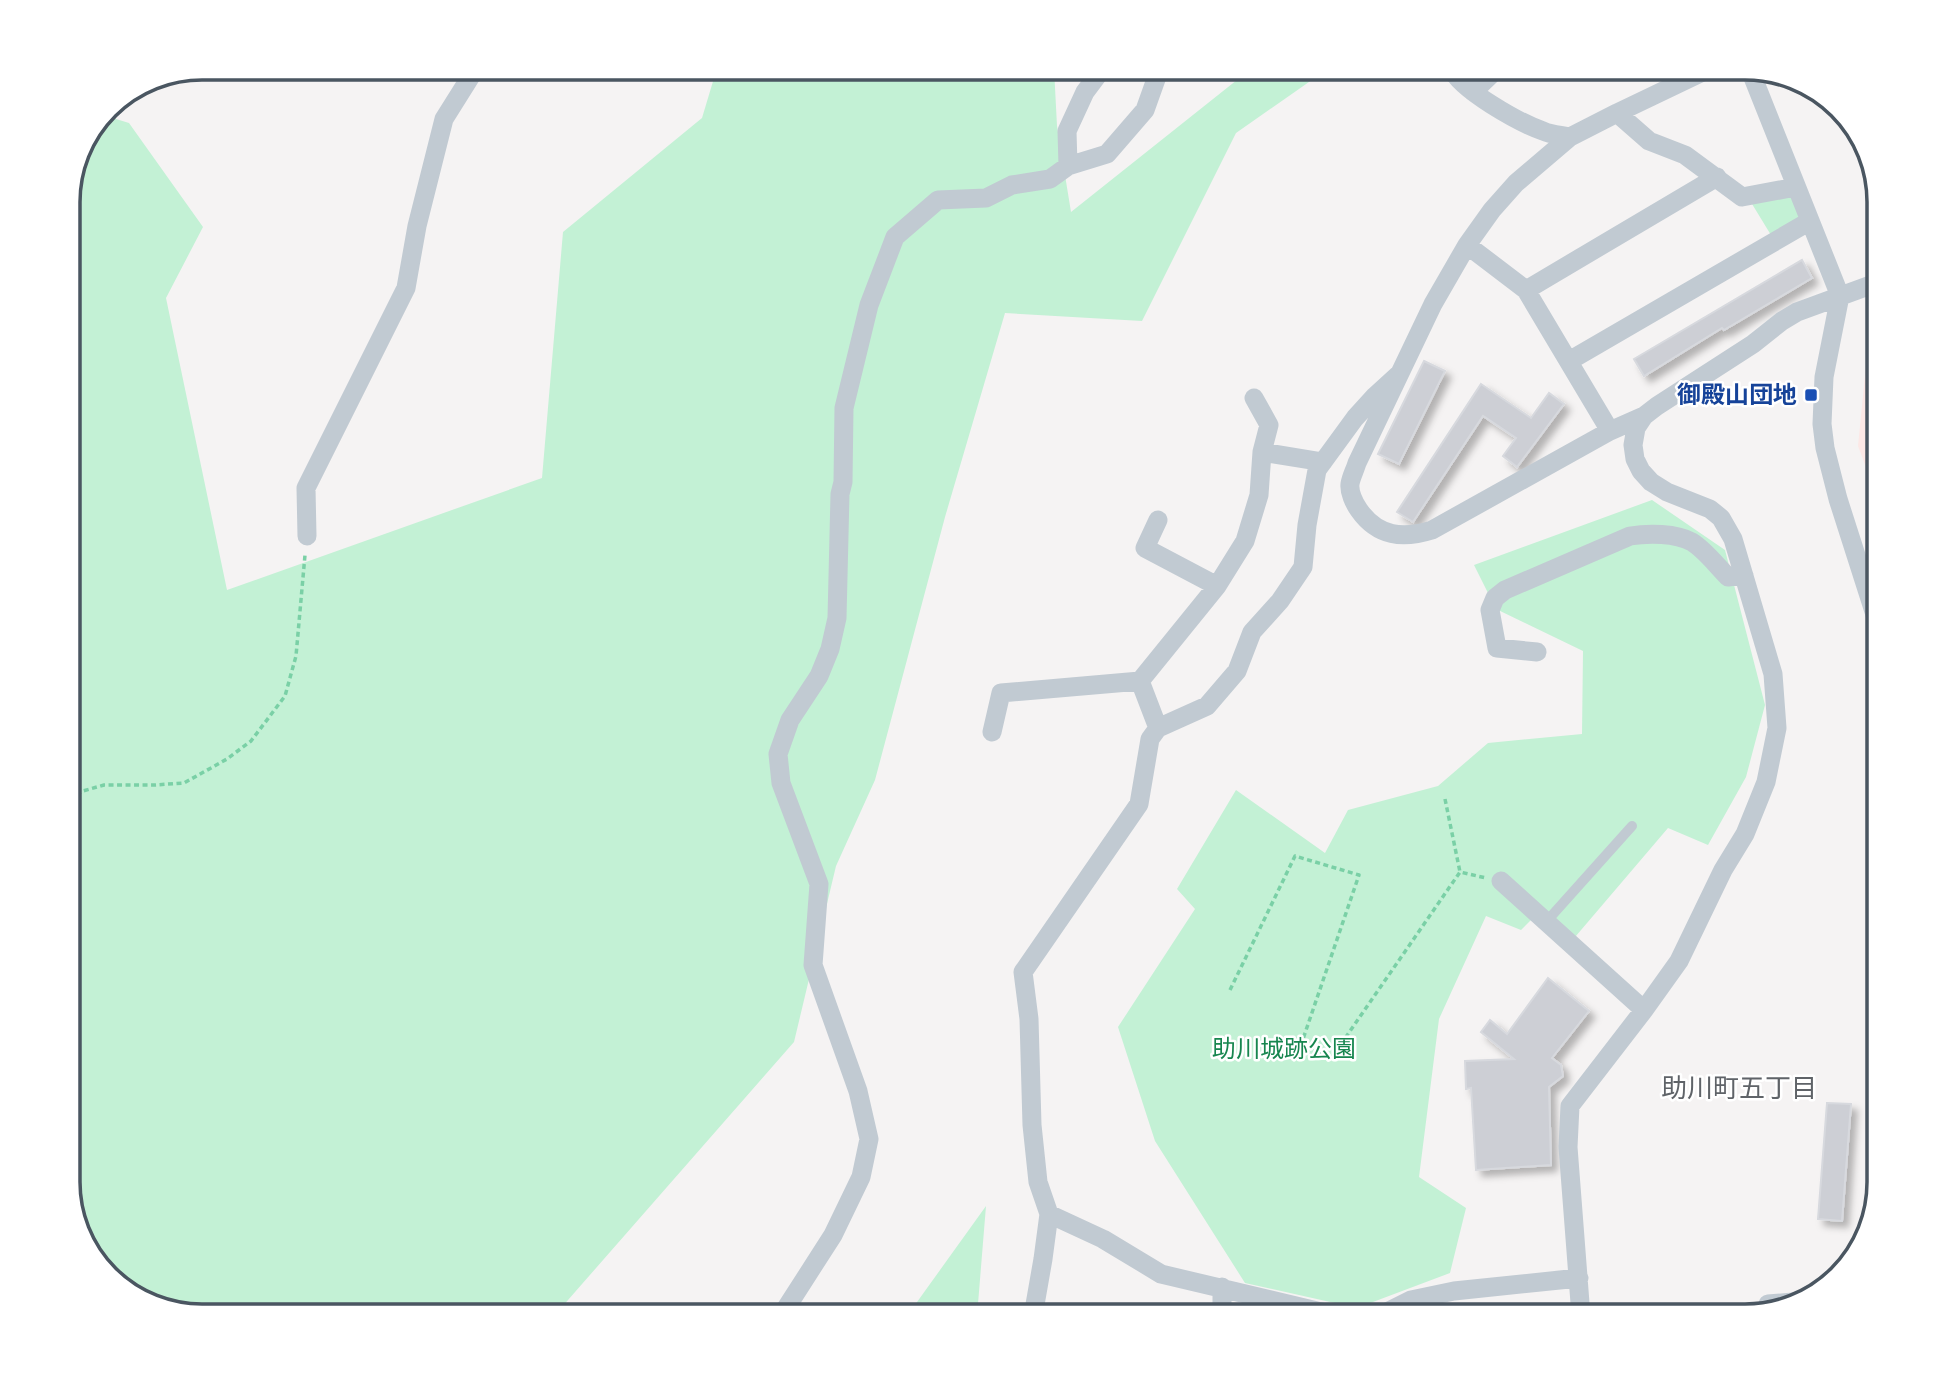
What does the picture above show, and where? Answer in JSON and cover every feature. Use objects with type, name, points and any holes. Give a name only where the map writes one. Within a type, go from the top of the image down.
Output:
[{"type":"street","points":[[307,536],[306,488],[406,288],[417,226],[444,119],[468,80]]},
{"type":"street","points":[[1068,166],[1066,131],[1085,92],[1094,80]]},
{"type":"street","points":[[789,1304],[833,1236],[861,1177],[869,1139],[858,1091],[813,965],[819,884],[781,783],[778,754],[790,720],[819,676],[830,649],[837,618],[844,408],[869,305],[895,237],[938,200],[986,198],[1012,185],[1050,179],[1068,166],[1107,154],[1145,110],[1156,80]]},
{"type":"street","points":[[1460,80],[1502,110],[1544,132],[1570,137]]},
{"type":"street","points":[[1473,92],[1486,80]]},
{"type":"street","points":[[1686,80],[1570,137],[1516,183],[1492,210],[1467,245],[1433,304],[1357,463],[1350,486],[1355,504],[1365,518],[1379,529],[1396,535],[1415,536],[1432,530],[1610,431],[1644,416],[1797,312],[1867,286]]},
{"type":"street","points":[[1754,81],[1840,296],[1824,377],[1822,424],[1825,448],[1841,510],[1867,590]]},
{"type":"street","points":[[1617,113],[1649,141],[1685,155],[1742,197],[1796,187]]},
{"type":"street","points":[[1526,290],[1717,177]]},
{"type":"street","points":[[1569,361],[1810,221]]},
{"type":"street","points":[[1467,245],[1526,290],[1610,431]]},
{"type":"street","points":[[1034,1304],[1049,1214],[1038,1182],[1032,1125],[1029,1019],[1023,972],[1139,804],[1150,739],[1158,728],[1208,706],[1237,671],[1252,632],[1280,601],[1303,567],[1317,470],[1355,418],[1398,375]]},
{"type":"street","points":[[992,732],[1001,693],[1140,681],[1217,586],[1245,541],[1259,495],[1262,452],[1269,425],[1254,398]]},
{"type":"street","points":[[1580,1304],[1568,1147],[1570,1106],[1679,961],[1723,870],[1745,834],[1766,782],[1777,728],[1773,674],[1732,539],[1721,517],[1710,509],[1667,492],[1651,482],[1641,471],[1635,459],[1633,445],[1636,428],[1644,416]]},
{"type":"street","points":[[1262,452],[1323,462]]},
{"type":"street","points":[[1158,520],[1145,548],[1217,586]]},
{"type":"street","points":[[1537,652],[1497,648],[1490,610],[1495,598],[1505,590],[1630,536],[1647,533],[1684,538],[1694,543],[1728,577],[1744,575]]},
{"type":"street","points":[[1140,681],[1158,728]]},
{"type":"street","points":[[1501,881],[1644,1010]]},
{"type":"street","points":[[1049,1214],[1102,1240],[1161,1275],[1290,1304]]},
{"type":"street","points":[[1403,1304],[1454,1291],[1578,1278]]},
{"type":"street","points":[[1222,1287],[1222,1304]]},
{"type":"lane","points":[[1546,922],[1632,826]]},
{"type":"path","points":[[81,793],[104,785],[184,783],[227,759],[251,741],[285,696],[296,656],[307,536]]},
{"type":"path","points":[[1230,990],[1295,856],[1359,875],[1303,1039],[1330,1060],[1460,872],[1445,799]]},
{"type":"path","points":[[1460,872],[1501,881]]},
{"type":"shaded area","points":[[1867,355],[1867,470],[1858,446]]},
{"type":"green space","points":[[713,80],[1055,80],[1057,126],[1071,212],[1237,80],[1312,80],[1236,133],[1142,321],[1005,313],[945,517],[875,780],[836,866],[794,1042],[565,1304],[203,1304],[163,1297],[149,1291],[122,1273],[97,1242],[85,1213],[81,1189],[81,195],[90,156],[114,118],[129,123],[203,227],[166,298],[227,590],[542,478],[563,232],[702,118]]},
{"type":"green space","points":[[1795,190],[1808,220],[1774,240],[1749,199]]},
{"type":"green space","name":"助川城跡公園","points":[[1652,500],[1725,550],[1765,705],[1746,777],[1708,845],[1668,828],[1564,950],[1532,919],[1521,930],[1486,916],[1439,1019],[1419,1177],[1466,1208],[1450,1273],[1368,1304],[1339,1304],[1245,1283],[1155,1141],[1118,1027],[1195,909],[1177,889],[1236,790],[1325,853],[1348,810],[1438,786],[1488,743],[1582,734],[1583,651],[1496,609],[1474,565]]},
{"type":"green space","points":[[986,1206],[978,1304],[916,1304]]},
{"type":"building","points":[[1802,260],[1812,278],[1724,330],[1722,328],[1644,376],[1634,359]]},
{"type":"building","points":[[1424,361],[1445,371],[1399,464],[1378,454]]},
{"type":"building","points":[[1481,384],[1531,418],[1549,393],[1564,404],[1517,467],[1503,456],[1516,438],[1483,416],[1413,522],[1397,512]]},
{"type":"building","points":[[1548,978],[1589,1011],[1552,1058],[1561,1065],[1563,1076],[1549,1087],[1551,1165],[1476,1170],[1471,1088],[1466,1089],[1465,1061],[1514,1059],[1481,1032],[1490,1020],[1507,1034]]},
{"type":"building","points":[[1827,1103],[1851,1104],[1842,1221],[1818,1219]]},
{"type":"place","name":"御殿山団地","points":[[1811,395]]},
{"type":"district","name":"助川町五丁目","points":[[1739,1088]]}]
